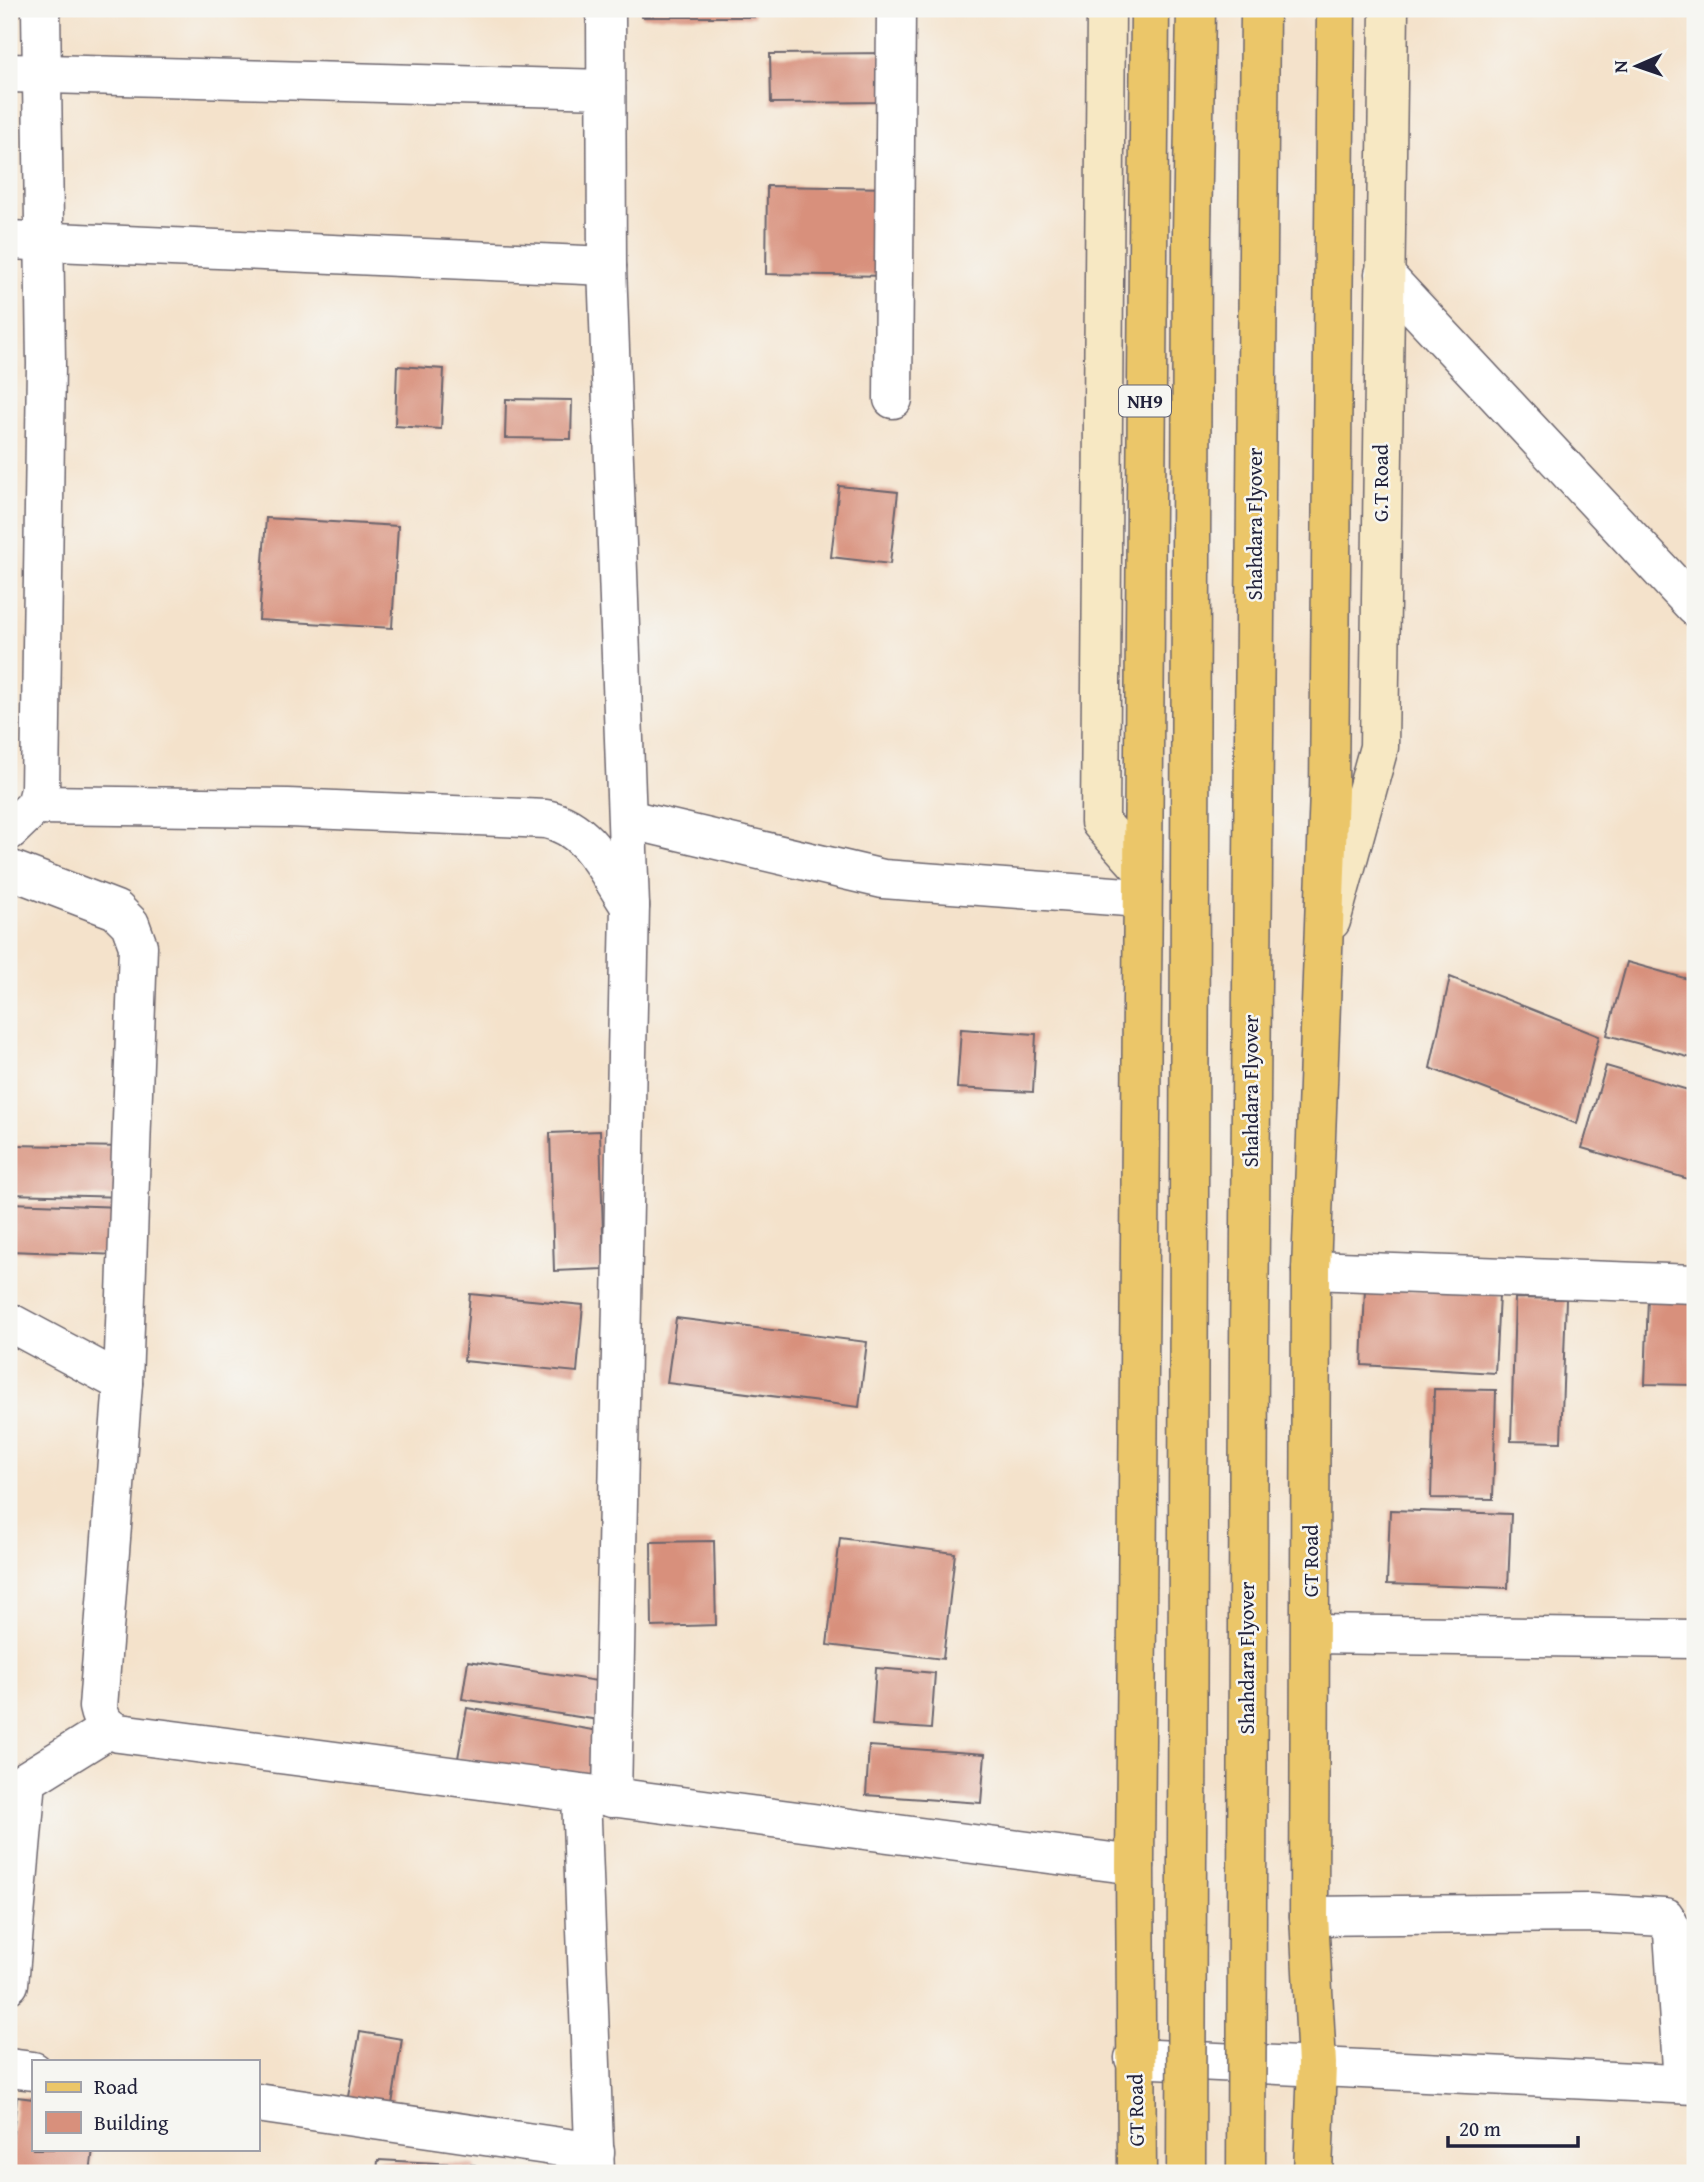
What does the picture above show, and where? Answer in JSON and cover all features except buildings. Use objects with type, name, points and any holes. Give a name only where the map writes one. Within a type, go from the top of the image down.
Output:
[{"type":"main road","points":[[1106,9],[1100,822],[1141,884]]},
{"type":"main road","name":"NH9","points":[[1141,884],[1150,9]]},
{"type":"main road","points":[[1186,2173],[1192,246],[1196,9]]},
{"type":"main road","name":"Shahdara Flyover","points":[[1246,2173],[1249,1335],[1260,9]]},
{"type":"main road","points":[[1324,950],[1329,791],[1336,9]]},
{"type":"main road","name":"G.T Road","points":[[1324,950],[1379,747],[1389,9]]},
{"type":"main road","name":"GT Road","points":[[1137,2173],[1134,2057],[1141,884]]},
{"type":"main road","name":"GT Road","points":[[1313,2173],[1317,2064],[1309,1916],[1311,1270],[1324,950]]},
{"type":"street","points":[[9,831],[36,805],[40,790],[26,241],[25,75],[41,9]]},
{"type":"street","points":[[259,2103],[595,2162],[596,1796],[630,906],[607,266],[606,9]]},
{"type":"street","points":[[893,399],[896,9]]},
{"type":"street","points":[[25,75],[606,89]]},
{"type":"street","points":[[26,241],[607,266]]},
{"type":"street","points":[[1384,274],[1695,607]]},
{"type":"street","points":[[36,805],[288,808],[546,819],[562,822],[582,835],[630,906]]},
{"type":"street","points":[[628,819],[883,879],[1141,884]]},
{"type":"street","points":[[9,869],[116,910],[130,924],[138,946],[124,1383],[97,1707],[100,1719],[109,1729],[119,1734],[1135,1865]]},
{"type":"street","points":[[1311,1270],[1695,1284]]},
{"type":"street","points":[[9,1322],[124,1383]]},
{"type":"street","points":[[1311,1634],[1695,1639]]},
{"type":"street","points":[[9,1984],[27,1780],[109,1729]]},
{"type":"street","points":[[1134,2057],[1689,2084],[1673,1932],[1665,1917],[1588,1913],[1309,1916]]},
{"type":"street","points":[[9,2067],[32,2071]]}]
